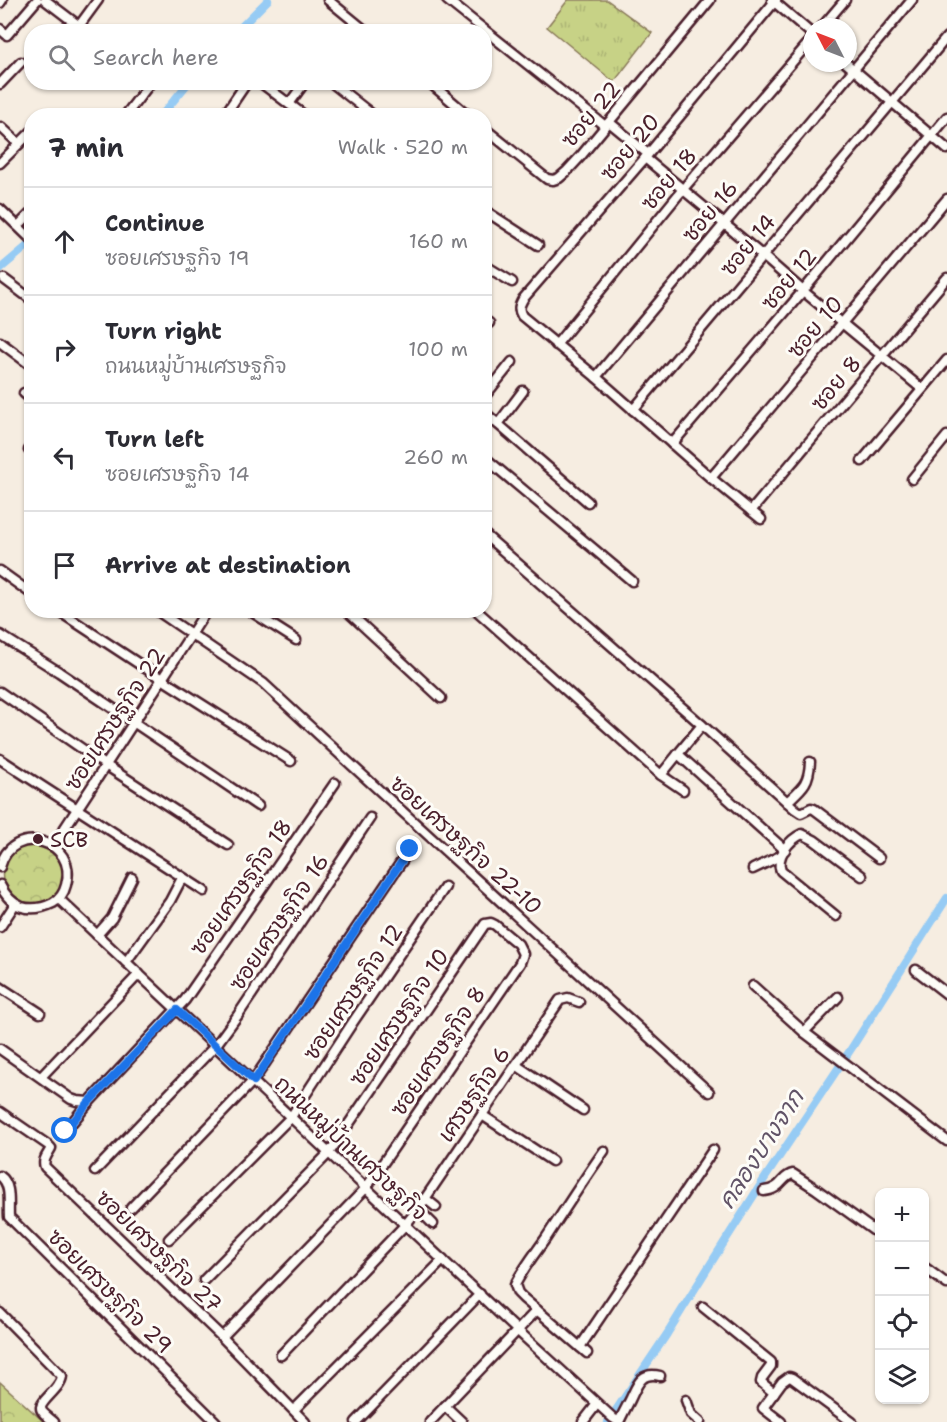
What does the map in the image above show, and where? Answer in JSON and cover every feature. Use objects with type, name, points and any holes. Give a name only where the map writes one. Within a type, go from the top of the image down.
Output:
[{"type":"street","points":[[0,29],[7,35],[37,0]]},
{"type":"street","points":[[45,0],[76,24]]},
{"type":"street","points":[[80,24],[98,0]]},
{"type":"street","points":[[328,0],[357,24]]},
{"type":"street","points":[[447,0],[478,24]]},
{"type":"street","name":"ซอย 22","points":[[492,135],[539,173],[553,180],[559,178],[710,0]]},
{"type":"street","points":[[830,18],[845,0]]},
{"type":"street","name":"ซอย 16","points":[[857,64],[912,0]]},
{"type":"street","points":[[774,1],[803,26]]},
{"type":"street","name":"ซอย 20","points":[[556,345],[522,316],[519,305],[774,1]]},
{"type":"street","points":[[492,35],[646,156],[803,291],[922,389]]},
{"type":"street","name":"ซอย 14","points":[[633,410],[947,37]]},
{"type":"street","name":"ซอย 18","points":[[556,345],[683,189],[803,49]]},
{"type":"street","points":[[0,84],[21,62]]},
{"type":"street","name":"ซอย 16","points":[[596,377],[850,72]]},
{"type":"street","points":[[856,72],[947,150]]},
{"type":"street","points":[[131,108],[145,90]]},
{"type":"street","points":[[229,108],[242,90]]},
{"type":"street","points":[[271,90],[294,108]]},
{"type":"street","points":[[289,104],[299,90]]},
{"type":"street","points":[[342,90],[364,108]]},
{"type":"street","points":[[438,90],[460,108]]},
{"type":"street","name":"ซอย 12","points":[[672,444],[947,117]]},
{"type":"street","points":[[1,127],[19,144]]},
{"type":"street","points":[[0,163],[24,139]]},
{"type":"street","name":"ซอย 10","points":[[711,478],[947,199]]},
{"type":"street","points":[[0,209],[24,232]]},
{"type":"street","points":[[492,215],[538,245]]},
{"type":"street","points":[[18,226],[24,220]]},
{"type":"street","points":[[492,270],[512,282]]},
{"type":"street","name":"ซอย 8","points":[[751,511],[947,278]]},
{"type":"street","points":[[4,279],[24,294]]},
{"type":"street","points":[[0,342],[24,360]]},
{"type":"street","points":[[556,345],[761,519]]},
{"type":"street","points":[[862,461],[947,360]]},
{"type":"street","points":[[492,387],[512,362]]},
{"type":"street","points":[[498,424],[523,391]]},
{"type":"street","points":[[492,419],[588,502]]},
{"type":"street","points":[[912,479],[947,436]]},
{"type":"street","points":[[492,464],[632,581]]},
{"type":"street","points":[[492,541],[787,802],[801,813],[811,808],[814,809],[879,858]]},
{"type":"street","points":[[0,571],[24,588]]},
{"type":"street","points":[[69,618],[291,760]]},
{"type":"street","name":"ซอยเศรษฐกิจ 22-10","points":[[168,618],[263,682],[709,1092]]},
{"type":"street","name":"ซอยเศรษฐกิจ 22","points":[[53,846],[202,618]]},
{"type":"street","points":[[262,618],[296,640]]},
{"type":"street","points":[[355,618],[441,698]]},
{"type":"street","points":[[485,618],[661,775],[683,790]]},
{"type":"street","points":[[0,635],[258,806]]},
{"type":"street","points":[[0,692],[107,766],[228,845]]},
{"type":"street","points":[[661,775],[702,725]]},
{"type":"street","points":[[678,754],[783,853]]},
{"type":"street","points":[[0,759],[204,891]]},
{"type":"street","points":[[787,802],[807,782],[810,762]]},
{"type":"street","name":"ซอยเศรษฐกิจ 18","points":[[65,1131],[89,1102],[186,1000],[335,783]]},
{"type":"street","name":"ซอยเศรษฐกิจ 16","points":[[94,1171],[216,1045],[370,818]]},
{"type":"street","points":[[836,916],[781,871],[779,863],[783,853],[802,834],[862,876]]},
{"type":"street","points":[[0,885],[5,895],[15,904],[29,909],[46,907],[59,899],[68,876],[61,854],[53,846],[42,841],[23,841],[9,850],[1,862]]},
{"type":"street","points":[[131,1208],[254,1081],[410,849]]},
{"type":"street","points":[[753,869],[783,853]]},
{"type":"street","points":[[97,935],[112,918],[132,878]]},
{"type":"street","points":[[126,962],[170,901],[182,878]]},
{"type":"street","name":"ซอยเศรษฐกิจ 12","points":[[169,1239],[291,1117],[445,887]]},
{"type":"street","name":"ถนนหมู่บ้านเศรษฐกิจ","points":[[59,899],[517,1330],[616,1420]]},
{"type":"street","points":[[1,924],[15,904]]},
{"type":"street","name":"ซอยเศรษฐกิจ 10","points":[[329,1153],[485,924],[491,923],[507,935]]},
{"type":"street","name":"ซอยเศรษฐกิจ 8","points":[[222,1337],[366,1188],[520,963],[521,950],[518,944],[507,935]]},
{"type":"street","points":[[916,970],[947,994]]},
{"type":"street","points":[[41,1077],[139,974]]},
{"type":"street","points":[[753,986],[804,1032],[947,1141]]},
{"type":"street","points":[[0,987],[40,1013]]},
{"type":"street","name":"เศรษฐกิจ 6","points":[[281,1355],[406,1224],[426,1199],[560,1000],[568,998],[579,1002]]},
{"type":"street","points":[[804,1032],[838,998]]},
{"type":"street","points":[[0,1049],[71,1099],[89,1102]]},
{"type":"street","points":[[516,1065],[583,1110]]},
{"type":"street","name":"ซอยเศรษฐกิจ 27","points":[[0,1112],[51,1148],[44,1160],[45,1167],[222,1337],[305,1422]]},
{"type":"street","points":[[482,1115],[552,1161]]},
{"type":"street","points":[[604,1151],[522,1270],[515,1285],[518,1293],[584,1350],[713,1150]]},
{"type":"street","points":[[204,1280],[329,1153]]},
{"type":"street","points":[[764,1191],[776,1188],[788,1175],[794,1174],[875,1232]]},
{"type":"street","name":"ซอยเศรษฐกิจ 29","points":[[0,1176],[5,1179],[8,1186],[4,1218],[216,1422]]},
{"type":"street","points":[[426,1199],[436,1207]]},
{"type":"street","points":[[418,1209],[433,1224]]},
{"type":"street","points":[[294,1410],[443,1260]]},
{"type":"street","points":[[929,1271],[947,1284]]},
{"type":"street","points":[[356,1422],[480,1294]]},
{"type":"street","points":[[702,1307],[771,1362],[761,1382],[774,1393]]},
{"type":"street","points":[[430,1422],[537,1310]]},
{"type":"street","points":[[0,1313],[62,1376],[61,1382],[41,1407],[54,1422]]},
{"type":"street","points":[[616,1420],[640,1381],[651,1374],[660,1376]]},
{"type":"street","points":[[781,1422],[763,1408],[782,1382],[791,1377],[852,1422]]},
{"type":"street","points":[[686,1400],[691,1414],[700,1422]]},
{"type":"street","points":[[445,1406],[462,1422]]},
{"type":"street","points":[[583,1422],[600,1407]]},
{"type":"green space","points":[[568,0],[607,0],[652,33],[614,82],[547,27]]},
{"type":"green space","points":[[23,843],[45,845],[59,857],[64,867],[65,877],[57,894],[40,904],[30,905],[20,902],[9,894],[4,885],[2,875],[5,864],[10,855]]},
{"type":"green space","points":[[0,1382],[44,1422],[0,1422]]},
{"type":"waterway","points":[[244,24],[268,0]]},
{"type":"waterway","points":[[168,108],[182,90]]},
{"type":"waterway","points":[[0,269],[24,249]]},
{"type":"waterway","name":"คลองบางจาก","points":[[608,1422],[947,898]]},
{"type":"place","name":"SCB","points":[[38,839]]},
{"type":"route","points":[[65,1131],[89,1102],[177,1010],[254,1081],[410,849]]}]
